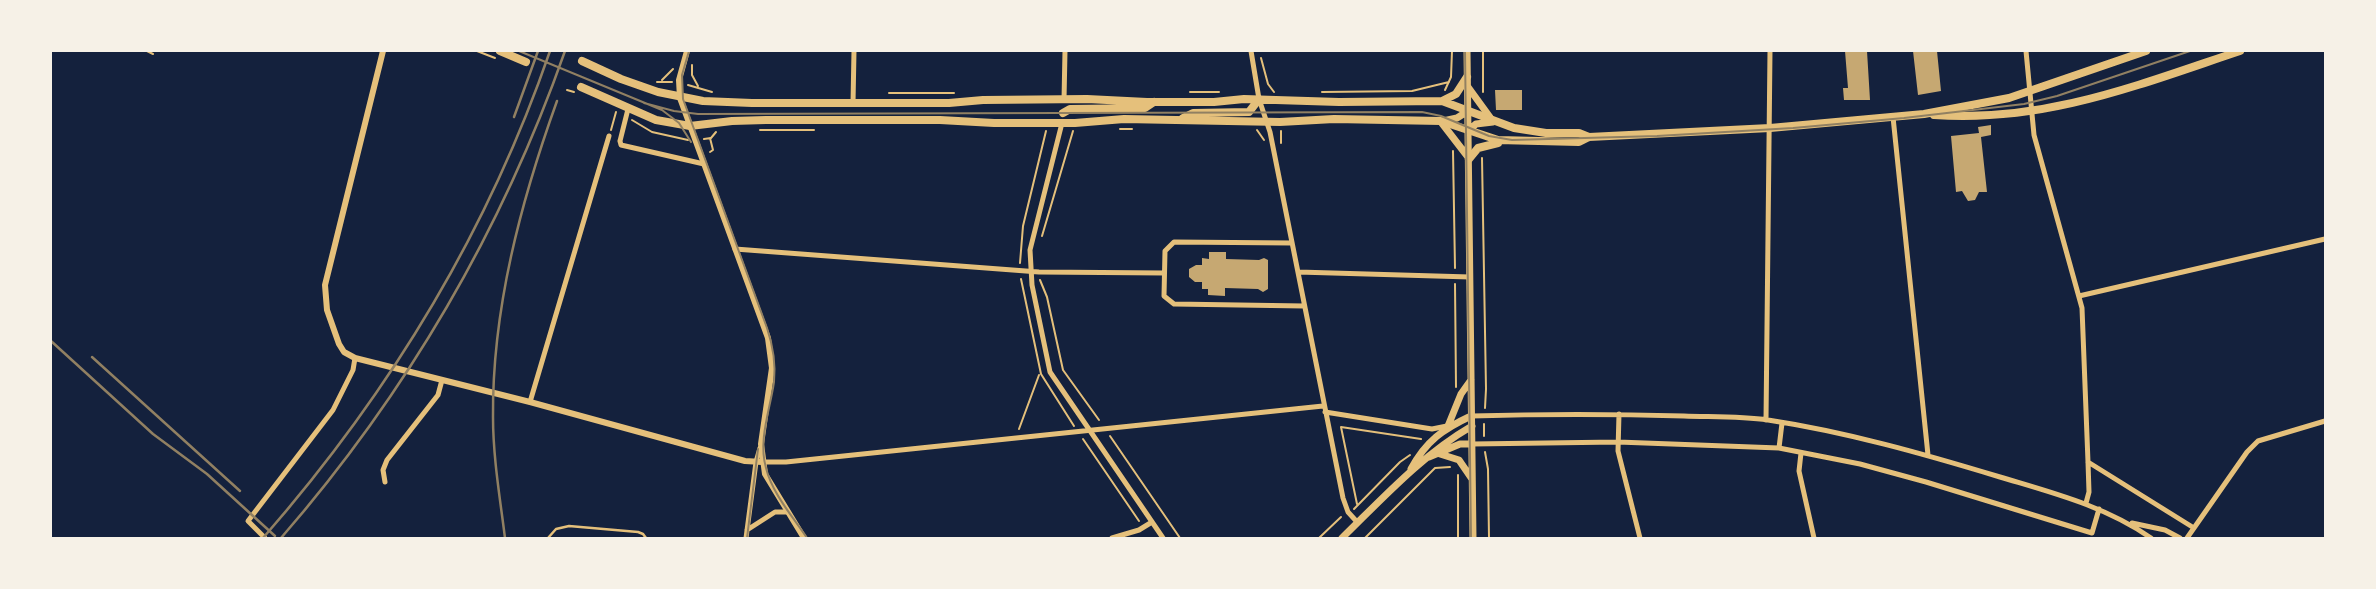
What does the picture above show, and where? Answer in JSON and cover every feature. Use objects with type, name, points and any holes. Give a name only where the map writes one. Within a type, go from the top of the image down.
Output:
[{"type":"main road","points":[[500,51],[526,62]]},
{"type":"main road","points":[[1467,51],[1473,538]]},
{"type":"main road","points":[[1469,158],[1483,145],[1507,142],[1579,142],[1589,137],[1770,128],[1924,114],[2009,98],[2146,51]]},
{"type":"main road","points":[[1924,114],[1961,117],[2031,113],[2116,93],[2240,51]]},
{"type":"main road","points":[[582,61],[621,79],[680,97],[726,103],[1064,100],[1154,102],[1259,99],[1339,102],[1443,97],[1456,94],[1467,77]]},
{"type":"main road","points":[[1468,87],[1493,122]]},
{"type":"main road","points":[[581,88],[659,121],[690,126],[766,120],[940,120],[986,123],[1062,123],[1124,119],[1266,122],[1321,119],[1441,121],[1457,118],[1468,111]]},
{"type":"main road","points":[[1443,97],[1493,122],[1522,130],[1579,132],[1589,137]]},
{"type":"main road","points":[[1182,119],[1194,113],[1249,112],[1259,99]]},
{"type":"main road","points":[[1063,113],[1070,108],[1145,108],[1154,102]]},
{"type":"main road","points":[[1441,121],[1507,142]]},
{"type":"main road","points":[[1441,121],[1469,158]]},
{"type":"main road","points":[[1468,131],[1476,124],[1493,122]]},
{"type":"main road","points":[[1409,473],[1420,453],[1447,426],[1461,394],[1471,380]]},
{"type":"main road","points":[[1447,426],[1471,416]]},
{"type":"main road","points":[[1342,538],[1409,473],[1442,445],[1472,426]]},
{"type":"main road","points":[[1429,457],[1460,444],[1472,444]]},
{"type":"main road","points":[[1440,454],[1459,460],[1472,479]]},
{"type":"street","points":[[383,51],[326,285],[327,310],[339,344],[344,352],[355,358],[530,402],[745,461],[759,462],[792,461],[1087,429],[1324,409],[1432,429],[1447,426]]},
{"type":"street","points":[[687,51],[680,76],[680,97],[768,338],[772,356],[772,377],[747,538]]},
{"type":"street","points":[[853,103],[854,51]]},
{"type":"street","points":[[1064,100],[1065,51]]},
{"type":"street","points":[[1251,51],[1343,499],[1348,512],[1358,523]]},
{"type":"street","points":[[1766,420],[1770,51]]},
{"type":"street","points":[[2026,51],[2034,135],[2082,308],[2089,492],[2086,503]]},
{"type":"street","points":[[628,109],[621,145],[704,164]]},
{"type":"street","points":[[1063,113],[1030,250],[1031,271],[1050,372],[1163,538]]},
{"type":"street","points":[[1893,117],[1928,455]]},
{"type":"street","points":[[608,139],[612,144],[620,141]]},
{"type":"street","points":[[530,402],[608,139]]},
{"type":"street","points":[[2079,296],[2325,239]]},
{"type":"street","points":[[1292,243],[1174,242],[1165,251],[1164,296],[1174,304],[1304,306]]},
{"type":"street","points":[[735,249],[1031,271],[1164,273]]},
{"type":"street","points":[[1298,272],[1470,277]]},
{"type":"street","points":[[265,538],[247,521],[333,410],[353,370],[355,358]]},
{"type":"street","points":[[385,482],[383,470],[387,460],[438,396],[442,380]]},
{"type":"street","points":[[1619,414],[1618,442],[1640,538]]},
{"type":"street","points":[[1471,416],[1619,414],[1766,420],[1825,430],[1928,455],[2086,503],[2129,523],[2151,538]]},
{"type":"street","points":[[2187,538],[2247,452],[2258,441],[2325,421]]},
{"type":"street","points":[[1779,449],[1783,423]]},
{"type":"street","points":[[1472,444],[1618,442],[1779,449],[1860,464],[2092,533],[2099,509]]},
{"type":"street","points":[[1801,453],[1799,471],[1814,538]]},
{"type":"street","points":[[759,462],[771,487],[804,538]]},
{"type":"street","points":[[2088,462],[2194,528]]},
{"type":"street","points":[[747,530],[775,512],[787,512]]},
{"type":"street","points":[[1112,538],[1139,530],[1152,522]]},
{"type":"street","points":[[2129,523],[2165,530],[2180,538]]},
{"type":"lane","points":[[1063,113],[1064,100]]},
{"type":"lane","points":[[548,538],[556,529],[569,526],[638,532],[646,538]]},
{"type":"path","points":[[147,51],[153,54]]},
{"type":"path","points":[[1443,97],[1449,82],[1452,51]]},
{"type":"path","points":[[1477,87],[1483,87],[1483,51]]},
{"type":"path","points":[[1259,56],[1264,62],[1268,84],[1274,92],[1265,90]]},
{"type":"path","points":[[692,64],[692,75],[698,87]]},
{"type":"path","points":[[660,82],[672,71]]},
{"type":"path","points":[[1314,92],[1412,91],[1449,82]]},
{"type":"path","points":[[691,85],[718,93]]},
{"type":"path","points":[[1180,93],[1222,92]]},
{"type":"path","points":[[608,139],[617,111]]},
{"type":"path","points":[[1039,246],[1070,137],[1075,128]]},
{"type":"path","points":[[1020,267],[1023,226],[1046,129]]},
{"type":"path","points":[[706,138],[721,130]]},
{"type":"path","points":[[753,130],[821,130]]},
{"type":"path","points":[[1038,130],[1051,131]]},
{"type":"path","points":[[1257,131],[1265,142]]},
{"type":"path","points":[[710,138],[713,150],[710,152]]},
{"type":"path","points":[[1484,152],[1484,409]]},
{"type":"path","points":[[1040,278],[1063,370],[1099,421]]},
{"type":"path","points":[[1017,438],[1039,375],[1050,372]]},
{"type":"path","points":[[1484,425],[1485,439]]},
{"type":"path","points":[[1357,505],[1341,427],[1424,440],[1418,447]]},
{"type":"path","points":[[1107,432],[1180,538]]},
{"type":"path","points":[[1081,436],[1139,520]]},
{"type":"path","points":[[1485,451],[1488,469],[1489,538]]},
{"type":"path","points":[[1354,508],[1412,453]]},
{"type":"path","points":[[1365,538],[1435,468],[1458,468],[1458,538]]},
{"type":"path","points":[[1319,538],[1342,516]]},
{"type":"building","points":[[1845,51],[1867,51],[1870,100],[1844,100],[1843,88],[1848,88]]},
{"type":"building","points":[[1913,51],[1937,51],[1941,91],[1918,95]]},
{"type":"building","points":[[1495,90],[1522,90],[1522,110],[1496,110]]},
{"type":"building","points":[[1991,125],[1991,135],[1981,137],[1987,192],[1979,192],[1975,200],[1968,201],[1962,191],[1956,192],[1951,136],[1979,133],[1978,127]]},
{"type":"building","points":[[1209,252],[1226,252],[1226,259],[1268,260],[1268,289],[1263,292],[1258,289],[1225,288],[1225,296],[1208,295],[1208,289],[1202,289],[1202,282],[1195,282],[1189,277],[1189,269],[1202,265],[1202,258],[1209,259]]},
{"type":"tram line","points":[[519,51],[662,110],[679,123],[691,142]]},
{"type":"tram line","points":[[689,51],[682,75],[683,99],[772,348],[774,382],[763,447],[766,468],[778,496],[807,538]]},
{"type":"tram line","points":[[1465,51],[1471,538]]},
{"type":"tram line","points":[[644,103],[698,114],[1422,112],[1441,116],[1489,136],[1512,140],[1657,136],[1793,128],[2024,104],[2057,96],[2190,51]]},
{"type":"tram line","points":[[747,538],[758,449]]},
{"type":"railway","points":[[514,117],[538,51]]},
{"type":"railway","points":[[263,538],[352,427],[430,308],[497,183],[550,51]]},
{"type":"railway","points":[[281,538],[327,483],[369,426],[446,308],[512,182],[565,51]]},
{"type":"railway","points":[[505,538],[493,432],[498,336],[503,296],[521,216],[557,101]]},
{"type":"railway","points":[[51,341],[153,434],[207,474],[275,536]]},
{"type":"railway","points":[[92,357],[240,491]]}]
